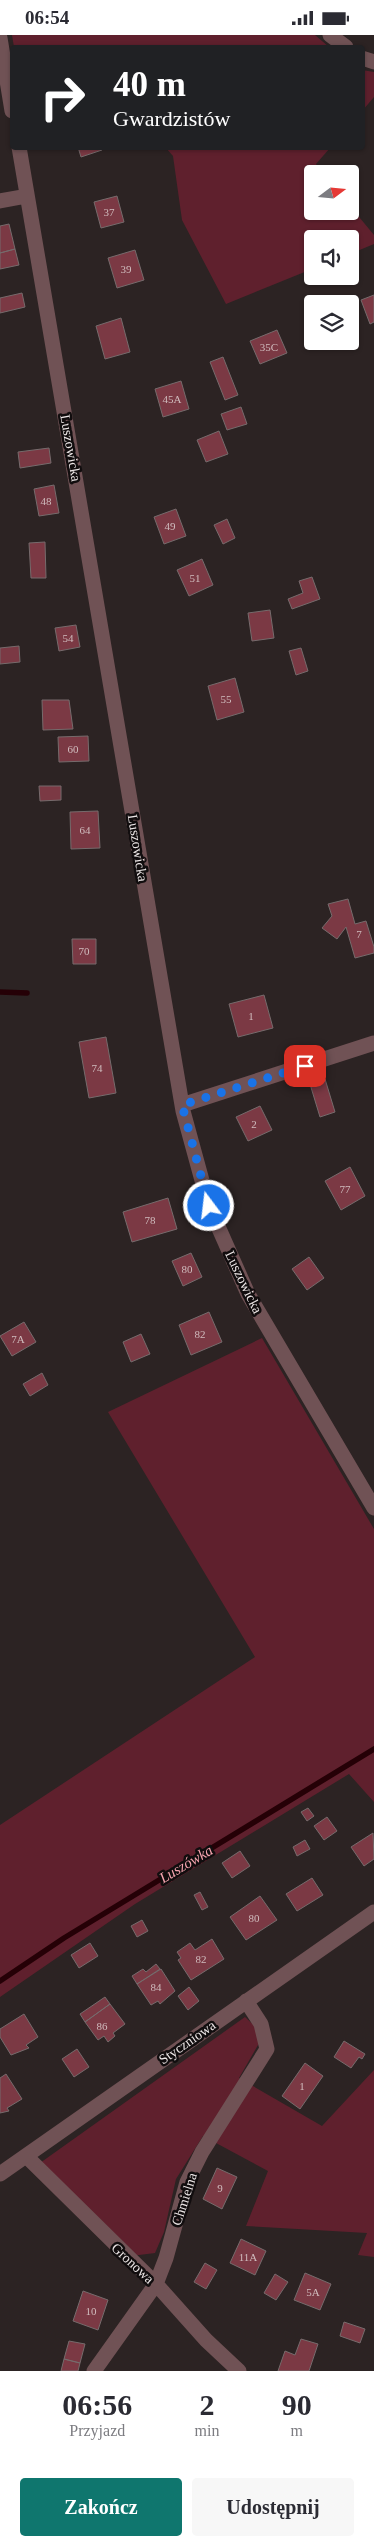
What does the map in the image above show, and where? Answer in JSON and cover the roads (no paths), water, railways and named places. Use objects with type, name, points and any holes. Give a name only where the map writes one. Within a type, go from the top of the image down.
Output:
[{"type":"street","points":[[330,35],[343,45]]},
{"type":"street","points":[[0,37],[10,99]]},
{"type":"street","name":"Luszowicka","points":[[19,150],[182,1105],[209,1206],[248,1294],[374,1508]]},
{"type":"street","points":[[0,201],[27,196]]},
{"type":"street","points":[[182,1105],[374,1043]]},
{"type":"street","name":"Styczniowa","points":[[0,2174],[374,1912]]},
{"type":"street","name":"Chmielna","points":[[94,2371],[156,2284],[166,2258],[187,2182],[202,2152],[267,2049],[261,2024],[246,2001]]},
{"type":"street","name":"Gronowa","points":[[26,2156],[156,2284],[206,2341],[239,2371]]},
{"type":"waterway","points":[[0,992],[27,993]]},
{"type":"waterway","name":"Luszówka","points":[[0,1981],[64,1938],[374,1749]]}]
